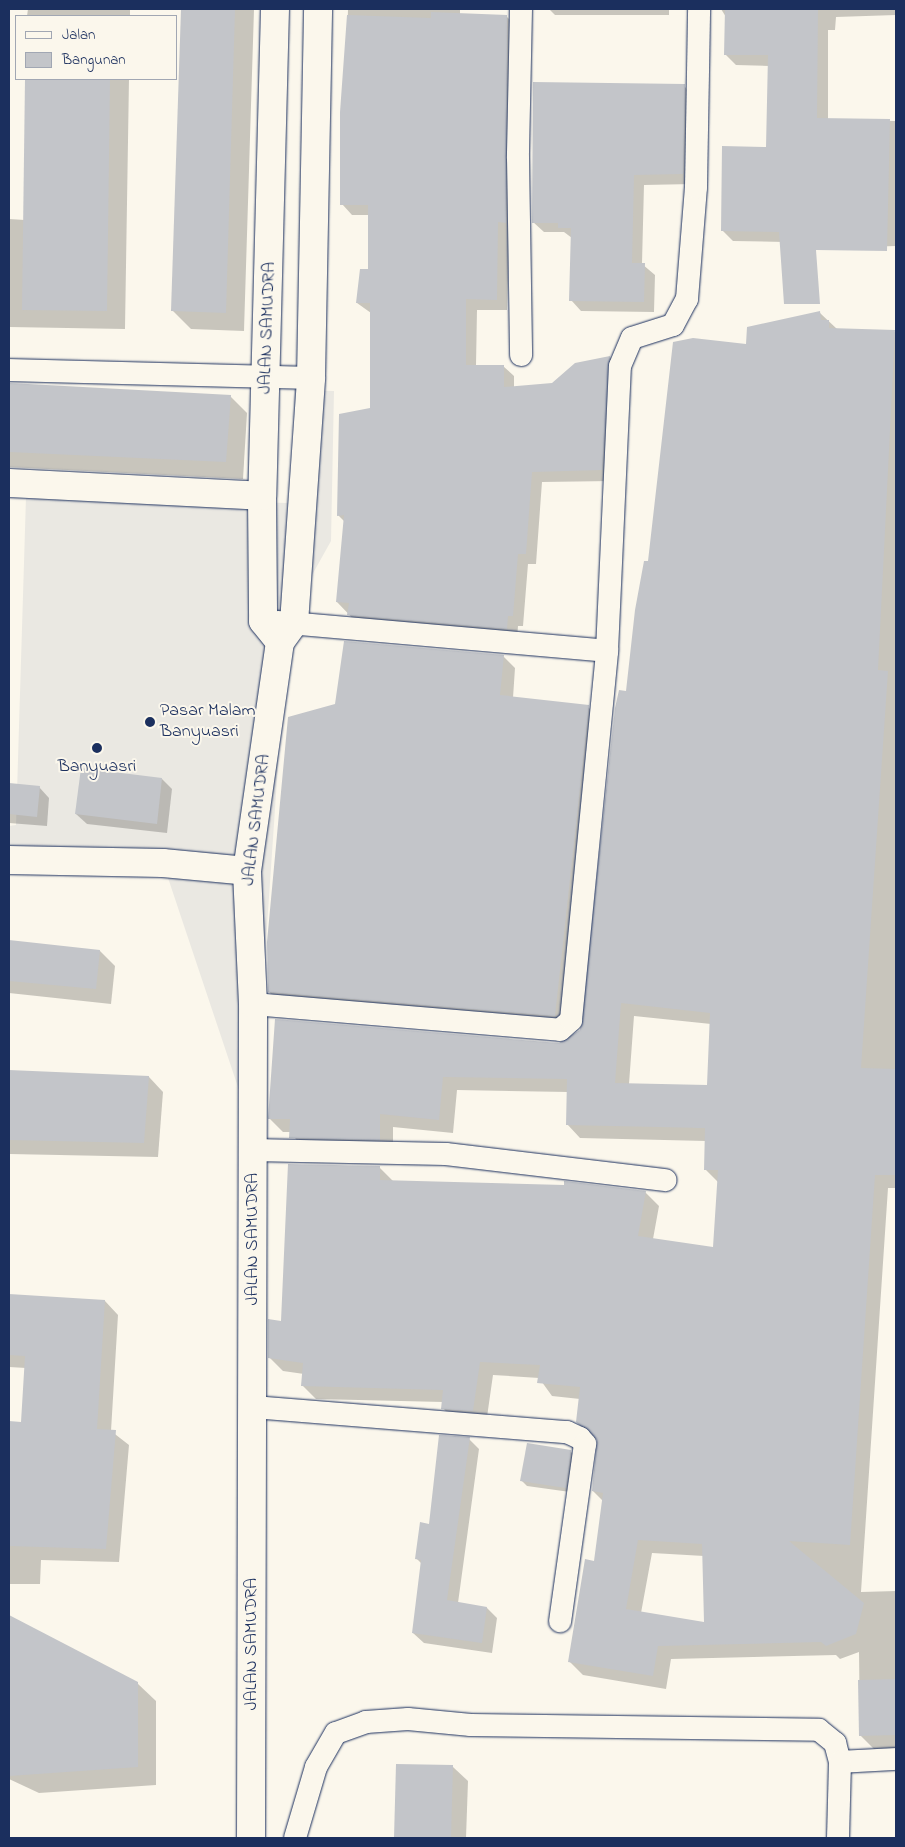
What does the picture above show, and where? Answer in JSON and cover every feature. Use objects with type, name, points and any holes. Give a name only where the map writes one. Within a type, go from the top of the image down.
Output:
[{"type":"street","name":"JALAN SAMUDRA","points":[[275,9],[262,496],[263,621],[287,632]]},
{"type":"street","name":"JALAN SAMUDRA","points":[[251,1838],[253,1004],[247,871],[287,632],[311,378],[318,9]]},
{"type":"street","points":[[9,484],[262,496]]},
{"type":"street","points":[[9,860],[163,863],[247,871]]},
{"type":"lane","points":[[521,9],[518,158],[521,355]]},
{"type":"lane","points":[[253,1004],[560,1030],[569,1024],[607,651],[620,366],[632,338],[673,325],[687,299],[696,187],[700,9]]},
{"type":"lane","points":[[9,370],[311,378]]},
{"type":"lane","points":[[287,632],[607,651]]},
{"type":"lane","points":[[252,1150],[446,1154],[665,1180]]},
{"type":"lane","points":[[253,1407],[567,1432],[580,1438],[585,1444],[560,1621]]},
{"type":"lane","points":[[295,1838],[316,1767],[336,1733],[366,1722],[806,1727],[835,1743],[840,1762],[838,1838]]},
{"type":"lane","points":[[840,1762],[896,1759]]},
{"type":"shaded area","name":"Pasar Malam Banyuasri","points":[[294,390],[334,391],[331,541],[288,618],[253,1132],[163,863],[9,860],[9,826],[16,825],[26,497],[288,503],[293,485]]},
{"type":"building","points":[[181,9],[235,9],[226,313],[171,311]]},
{"type":"building","points":[[725,9],[818,9],[817,118],[890,119],[887,251],[816,250],[820,304],[784,304],[779,232],[721,231],[722,146],[766,147],[768,55],[724,55]]},
{"type":"building","points":[[431,12],[507,15],[506,223],[498,222],[497,300],[466,299],[466,365],[504,365],[504,387],[552,383],[575,363],[610,356],[602,470],[532,472],[526,554],[518,554],[513,616],[508,616],[507,629],[347,615],[349,603],[336,602],[344,515],[337,516],[339,414],[370,408],[370,303],[356,303],[360,269],[368,269],[368,205],[340,205],[340,112],[347,15],[431,18]]},
{"type":"building","points":[[25,80],[110,80],[107,311],[22,310]]},
{"type":"building","points":[[533,82],[685,84],[683,174],[634,175],[632,263],[645,263],[644,302],[569,301],[571,228],[558,228],[558,223],[532,223]]},
{"type":"building","points":[[820,311],[821,320],[829,320],[829,328],[895,330],[878,670],[888,671],[861,1068],[896,1069],[896,1175],[875,1175],[850,1545],[789,1541],[864,1603],[856,1634],[826,1646],[821,1642],[658,1646],[653,1676],[568,1662],[585,1559],[594,1561],[603,1493],[592,1491],[597,1440],[576,1422],[580,1387],[537,1383],[540,1365],[480,1362],[473,1411],[441,1409],[443,1390],[301,1386],[303,1363],[268,1358],[268,1319],[281,1321],[288,1164],[380,1166],[380,1180],[564,1185],[564,1181],[646,1191],[638,1236],[713,1247],[718,1170],[704,1170],[705,1128],[566,1125],[567,1079],[443,1077],[439,1120],[380,1114],[380,1140],[289,1138],[290,1119],[268,1119],[275,1019],[559,1043],[580,1030],[615,708],[619,690],[626,691],[635,610],[644,561],[648,561],[673,342],[693,338],[746,344],[747,327]],"holes":[[[621,1003],[710,1013],[707,1085],[615,1083]],[[638,1540],[702,1544],[704,1622],[626,1609]]]},
{"type":"building","points":[[9,383],[231,395],[226,462],[9,452]]},
{"type":"building","points":[[344,641],[504,655],[500,695],[589,705],[555,1016],[268,992],[267,942],[288,717],[335,704]]},
{"type":"building","points":[[81,768],[162,778],[157,824],[75,814]]},
{"type":"building","points":[[9,783],[40,786],[37,817],[9,814]]},
{"type":"building","points":[[9,940],[100,950],[96,989],[9,981]]},
{"type":"building","points":[[9,1070],[149,1076],[144,1143],[9,1140]]},
{"type":"building","points":[[9,1294],[105,1300],[97,1429],[116,1430],[106,1549],[9,1546],[9,1421],[21,1422],[25,1356],[9,1355]]},
{"type":"building","points":[[439,1435],[470,1437],[447,1600],[487,1607],[482,1643],[412,1633],[421,1560],[415,1559],[420,1522],[429,1524]]},
{"type":"building","points":[[527,1443],[571,1450],[566,1488],[520,1481]]},
{"type":"building","points":[[9,1615],[138,1682],[138,1767],[9,1776]]},
{"type":"building","points":[[896,1679],[896,1735],[859,1736],[858,1680]]},
{"type":"building","points":[[396,1764],[453,1765],[451,1838],[394,1838]]},
{"type":"place","name":"Pasar Malam Banyuasri","points":[[150,722]]},
{"type":"place","name":"Banyuasri","points":[[97,748]]}]
